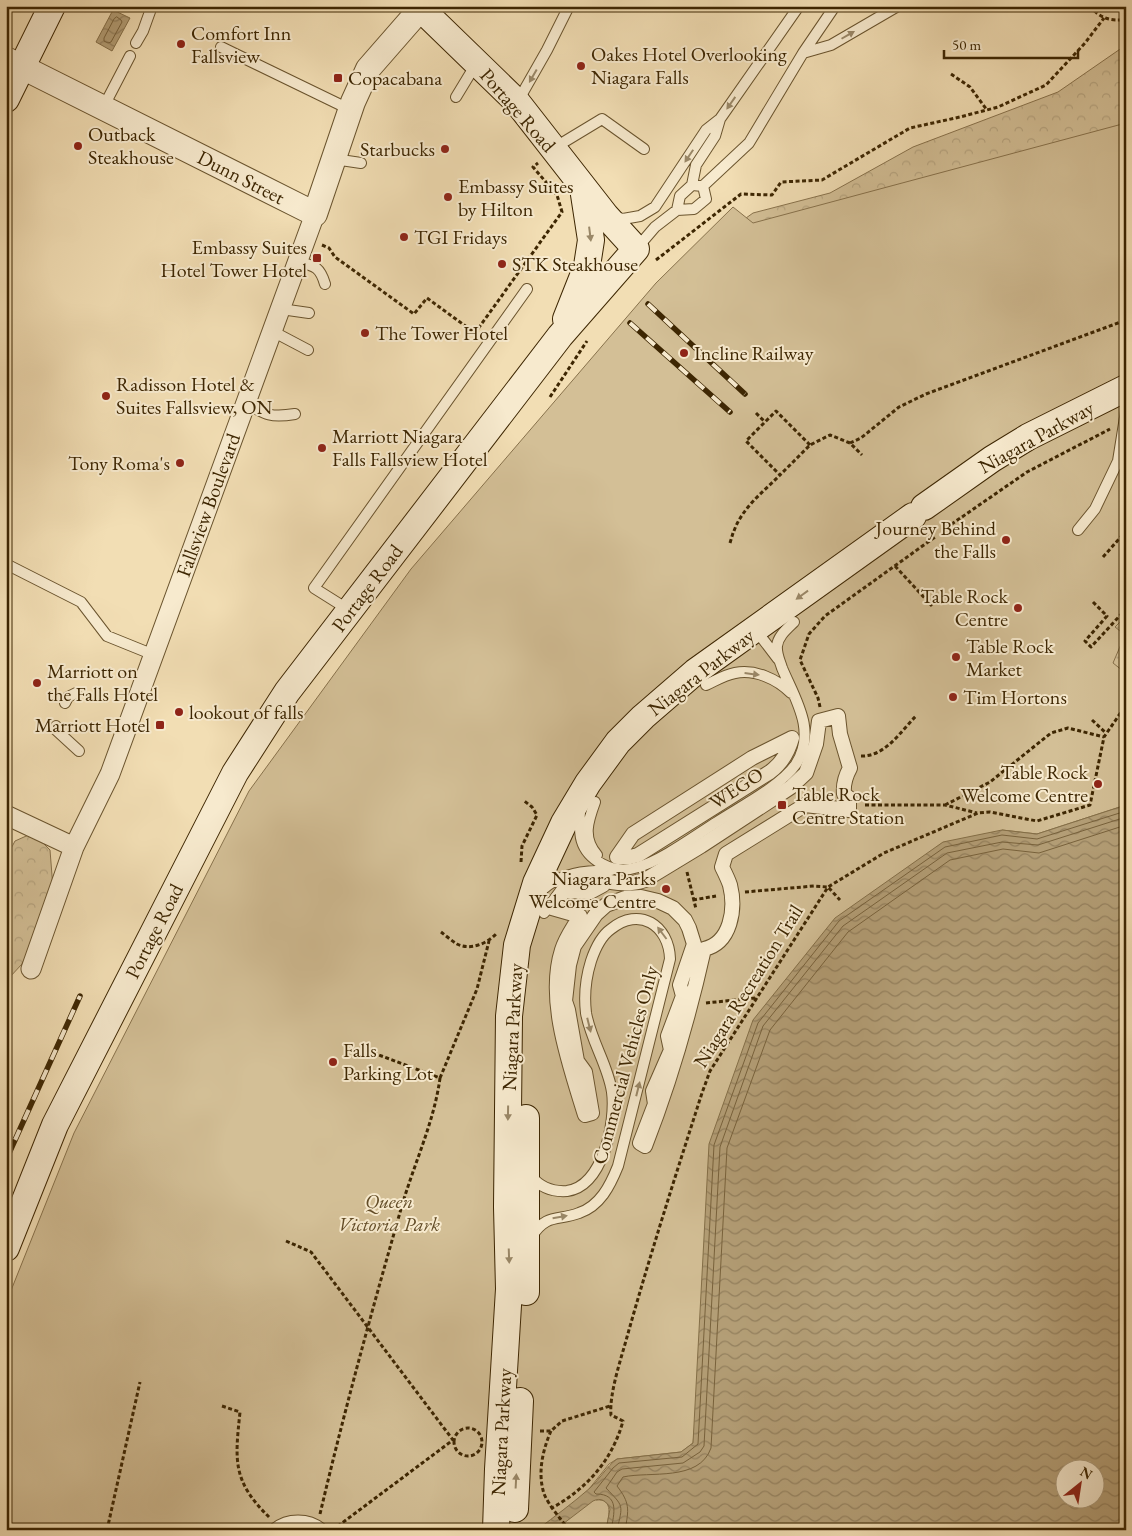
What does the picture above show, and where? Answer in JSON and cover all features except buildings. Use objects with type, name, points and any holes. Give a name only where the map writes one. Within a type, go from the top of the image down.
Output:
[{"type":"main road","points":[[6,99],[14,63],[52,6]]},
{"type":"main road","name":"Portage Road","points":[[6,1248],[55,1125],[235,773],[287,692],[560,336],[642,257],[606,216],[517,102],[420,7]]},
{"type":"main road","points":[[560,336],[586,266],[592,240],[582,186]]},
{"type":"main road","name":"Niagara Parkway","points":[[514,1530],[498,1429],[525,1336],[527,1248],[526,1019],[533,961],[536,883],[550,852],[588,799],[672,713],[706,685],[767,644],[930,522],[992,459],[1028,437],[1126,388]]},
{"type":"main road","name":"Niagara Parkway","points":[[496,1530],[498,1429],[509,1288],[507,1207],[509,1016],[517,946],[556,880],[580,827],[588,799],[607,757],[643,717],[695,672],[767,644],[930,522],[1001,473],[1037,451],[1125,413]]},
{"type":"street","name":"Fallsview Boulevard","points":[[31,969],[74,847],[110,774],[299,262],[351,110],[368,69],[420,7]]},
{"type":"street","name":"Dunn Street","points":[[14,63],[315,214]]},
{"type":"street","points":[[838,716],[840,734],[850,768],[845,778],[844,786],[844,794],[849,798],[849,810],[805,805],[726,854],[722,867],[730,884],[732,902],[729,924],[717,944],[704,949],[676,1060],[645,1146],[640,1143],[655,1104],[652,1091],[671,1050],[668,1036],[683,996],[680,985],[694,944],[692,936],[685,920],[673,908],[649,898],[619,899],[606,905],[596,914],[574,946],[569,965],[565,1001],[577,1061],[585,1072],[592,1113],[585,1115],[570,1067],[556,993],[562,948],[580,916],[552,908],[564,891],[590,892],[602,885],[601,880],[622,884],[645,880],[791,787],[806,772],[816,744],[819,721],[823,719],[838,716]]},
{"type":"street","points":[[792,738],[781,762],[770,772],[638,855],[617,857],[633,834],[752,758],[792,738]]},
{"type":"street","points":[[6,815],[74,847]]},
{"type":"street","points":[[277,1528],[291,1523],[304,1523],[318,1528]]},
{"type":"lane","points":[[136,43],[143,31],[152,6]]},
{"type":"lane","points":[[517,102],[548,50],[569,6]]},
{"type":"lane","points":[[606,216],[623,219],[640,216],[655,206],[706,130],[720,119],[799,6]]},
{"type":"lane","points":[[692,186],[703,186],[749,143],[803,53],[835,6]]},
{"type":"lane","points":[[803,53],[831,45],[898,6]]},
{"type":"lane","points":[[221,46],[351,110]]},
{"type":"lane","points":[[103,108],[130,56]]},
{"type":"lane","points":[[456,97],[477,63]]},
{"type":"lane","points":[[677,210],[680,196],[692,186],[696,165],[715,136],[720,119]]},
{"type":"lane","points":[[553,149],[602,120],[644,148]]},
{"type":"lane","points":[[334,159],[361,163]]},
{"type":"lane","points":[[642,257],[655,227],[677,210],[694,209],[706,199],[703,186]]},
{"type":"lane","points":[[299,262],[319,269],[325,284]]},
{"type":"lane","points":[[350,610],[314,588],[527,289]]},
{"type":"lane","points":[[281,309],[309,313]]},
{"type":"lane","points":[[272,332],[308,350]]},
{"type":"lane","points":[[246,403],[266,415],[296,414]]},
{"type":"lane","points":[[1078,530],[1095,509],[1118,461],[1125,413]]},
{"type":"lane","points":[[6,564],[81,602],[106,636],[154,655]]},
{"type":"lane","name":"WEGO","points":[[580,827],[583,847],[594,859],[615,869],[630,869],[646,865],[756,797],[790,771],[800,757],[804,722],[796,698],[767,644]]},
{"type":"lane","points":[[706,685],[734,673],[747,672],[760,674],[774,680],[785,687],[796,698]]},
{"type":"lane","points":[[66,703],[68,697],[76,693]]},
{"type":"lane","points":[[56,726],[55,729],[79,751]]},
{"type":"lane","points":[[588,799],[587,833],[590,846],[608,862],[630,869]]},
{"type":"lane","points":[[556,880],[580,872],[630,869]]},
{"type":"lane","points":[[536,911],[564,886],[581,874],[596,871]]},
{"type":"lane","name":"Commercial Vehicles Only","points":[[526,1151],[528,1172],[538,1184],[548,1189],[566,1191],[578,1188],[589,1180],[597,1170],[609,1132],[613,1105],[612,1090],[589,1028],[585,992],[588,974],[600,942],[609,930],[630,919],[638,918],[650,922],[660,929],[667,940],[670,959],[618,1166],[610,1184],[596,1204],[578,1214],[555,1217],[539,1226],[532,1235],[527,1248]]},
{"type":"path","points":[[1090,6],[1095,13],[1104,18],[1114,20],[1126,19]]},
{"type":"path","points":[[642,257],[741,194],[772,195],[781,182],[822,180],[910,128],[998,107],[1046,85],[1086,43],[1104,18]]},
{"type":"path","points":[[951,74],[970,87],[987,110]]},
{"type":"path","points":[[335,257],[414,314],[427,298],[475,332],[562,212],[557,195],[533,167]]},
{"type":"path","points":[[850,443],[861,438],[899,407],[926,394],[1126,320]]},
{"type":"path","points":[[550,397],[591,335]]},
{"type":"path","points":[[780,474],[746,441],[776,411],[810,444]]},
{"type":"path","points":[[756,413],[765,422]]},
{"type":"path","points":[[823,719],[818,698],[800,660],[809,634],[825,616],[895,566],[930,522],[1027,472],[1125,413]]},
{"type":"path","points":[[730,543],[737,521],[744,512],[810,444],[830,435],[850,443],[862,455]]},
{"type":"path","points":[[1103,557],[1126,530]]},
{"type":"path","points":[[895,566],[932,606]]},
{"type":"path","points":[[1093,602],[1107,616],[1085,641],[1091,646],[1126,609]]},
{"type":"path","name":"Niagara Recreation Trail","points":[[610,1406],[636,1307],[710,1071],[755,998],[828,887],[884,853],[978,813],[990,812],[1037,821],[1090,805],[1105,735],[1126,705]]},
{"type":"path","points":[[847,753],[867,756],[880,752],[916,716]]},
{"type":"path","points":[[1092,720],[1105,735]]},
{"type":"path","points":[[945,804],[990,782],[1051,733],[1068,728],[1105,735]]},
{"type":"path","points":[[520,863],[522,846],[537,815],[532,807],[523,800]]},
{"type":"path","points":[[849,804],[945,804],[978,813]]},
{"type":"path","points":[[678,873],[687,870]]},
{"type":"path","points":[[828,887],[840,900]]},
{"type":"path","points":[[441,932],[458,944],[469,946],[481,945],[490,941],[502,927]]},
{"type":"path","points":[[318,1528],[344,1411],[409,1179],[437,1100],[440,1078],[477,989],[490,941]]},
{"type":"path","points":[[691,1004],[755,998]]},
{"type":"path","points":[[371,1052],[440,1078]]},
{"type":"path","points":[[286,1241],[311,1252],[453,1440],[458,1453],[467,1457],[472,1456],[480,1451],[482,1446],[481,1437],[498,1429]]},
{"type":"path","points":[[107,1530],[140,1382]]},
{"type":"path","points":[[222,1406],[240,1412],[236,1450],[238,1467],[245,1489],[277,1528]]},
{"type":"path","points":[[552,1508],[585,1486],[606,1462],[618,1437],[623,1421],[611,1415],[610,1406],[562,1422],[552,1431],[546,1443],[541,1475],[543,1491],[552,1508],[569,1530]]},
{"type":"path","points":[[333,1530],[453,1440],[461,1429],[552,1431]]},
{"type":"green space","points":[[1126,45],[1126,241],[656,283],[753,213],[830,193],[913,147],[1058,92]]},
{"type":"green space","name":"Queen Victoria Park","points":[[1126,123],[1126,805],[1037,834],[1002,830],[695,1423],[693,1443],[681,1452],[617,1459],[609,1464],[589,1489],[596,1500],[602,1500],[608,1505],[609,1515],[606,1530],[6,1530],[6,1303],[74,1133],[249,791],[411,569],[656,283],[733,207],[753,223]]},
{"type":"green space","points":[[1126,616],[1126,665],[1123,671],[1113,663],[1125,635],[1115,627]]},
{"type":"green space","points":[[33,833],[50,850],[54,901],[22,964],[9,978],[6,978],[6,858],[15,841]]},
{"type":"water","points":[[113,10],[130,18],[112,51],[96,42]]},
{"type":"water","points":[[1126,805],[1126,1530],[606,1530],[610,1509],[605,1502],[599,1499],[593,1501],[555,1530],[537,1530],[590,1488],[617,1459],[681,1452],[693,1443],[709,1144],[753,1020],[835,918],[943,842],[1002,830],[1037,834]]},
{"type":"tunnel","points":[[925,527],[936,519]]},
{"type":"railway","points":[[648,304],[745,394]]},
{"type":"railway","points":[[630,323],[730,412]]},
{"type":"railway","points":[[6,1160],[80,996]]},
{"type":"place","name":"Comfort Inn Fallsview","points":[[181,44]]},
{"type":"place","name":"Oakes Hotel Overlooking Niagara Falls","points":[[581,66]]},
{"type":"place","name":"Copacabana","points":[[338,78]]},
{"type":"place","name":"Outback Steakhouse","points":[[78,146]]},
{"type":"place","name":"Starbucks","points":[[445,149]]},
{"type":"place","name":"Embassy Suites by Hilton","points":[[448,197]]},
{"type":"place","name":"TGI Fridays","points":[[404,237]]},
{"type":"place","name":"Embassy Suites Hotel Tower Hotel","points":[[317,258]]},
{"type":"place","name":"STK Steakhouse","points":[[502,264]]},
{"type":"place","name":"The Tower Hotel","points":[[365,333]]},
{"type":"place","name":"Incline Railway","points":[[684,353]]},
{"type":"place","name":"Radisson Hotel & Suites Fallsview, ON","points":[[106,396]]},
{"type":"place","name":"Marriott Niagara Falls Fallsview Hotel","points":[[322,448]]},
{"type":"place","name":"Tony Roma's","points":[[180,463]]},
{"type":"place","name":"Journey Behind the Falls","points":[[1006,540]]},
{"type":"place","name":"Table Rock Centre","points":[[1018,608]]},
{"type":"place","name":"Table Rock Market","points":[[956,657]]},
{"type":"place","name":"Marriott on the Falls Hotel","points":[[37,683]]},
{"type":"place","name":"Tim Hortons","points":[[953,697]]},
{"type":"place","name":"lookout of falls","points":[[179,712]]},
{"type":"place","name":"Marriott Hotel","points":[[160,725]]},
{"type":"place","name":"Table Rock Welcome Centre","points":[[1098,784]]},
{"type":"place","name":"Table Rock Centre Station","points":[[782,805]]},
{"type":"place","name":"Niagara Parks Welcome Centre","points":[[666,889]]},
{"type":"place","name":"Falls Parking Lot","points":[[333,1062]]}]
